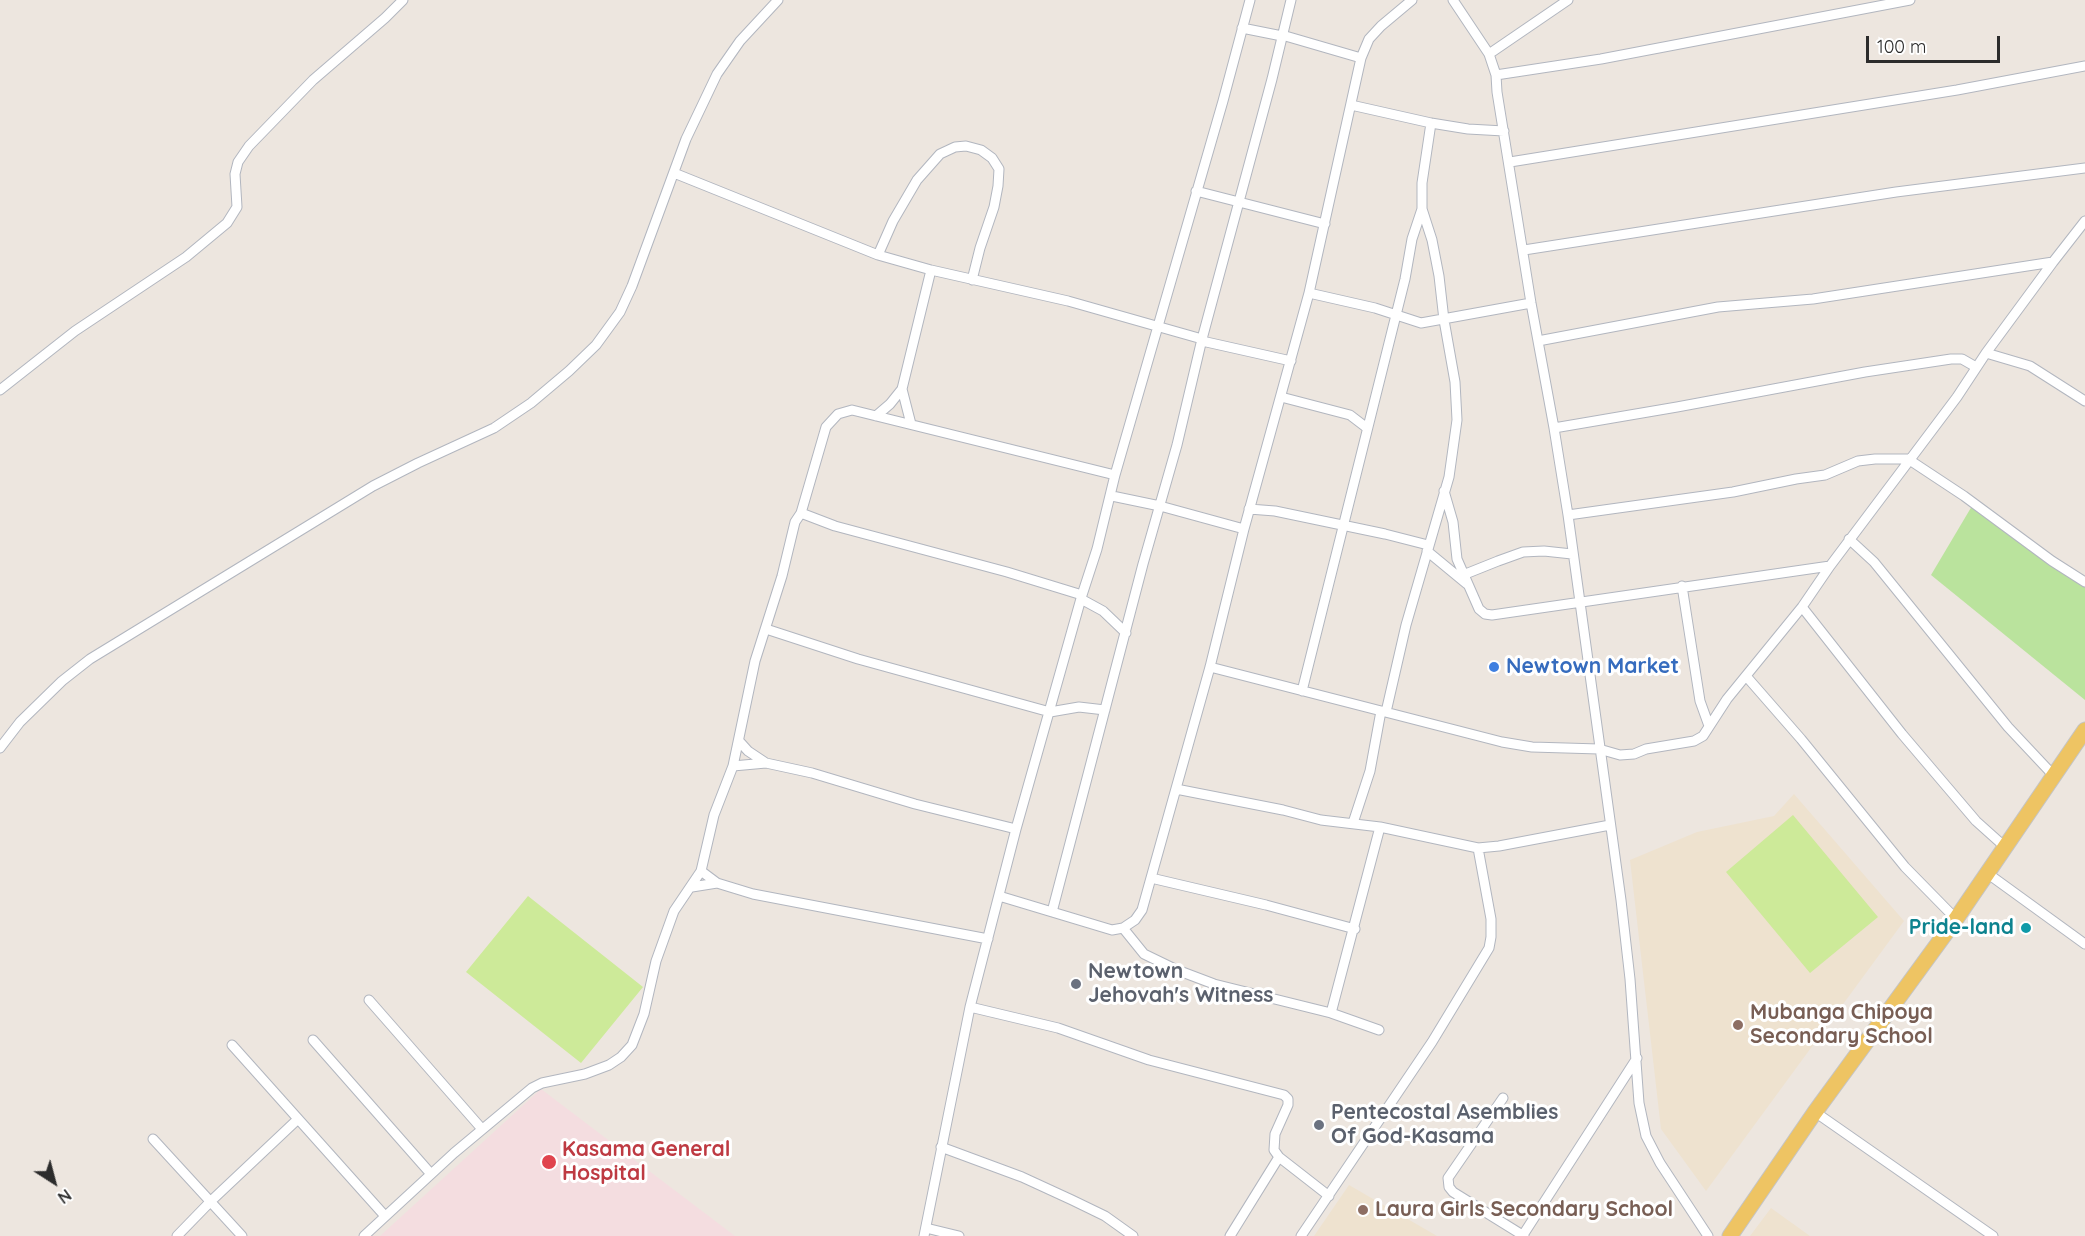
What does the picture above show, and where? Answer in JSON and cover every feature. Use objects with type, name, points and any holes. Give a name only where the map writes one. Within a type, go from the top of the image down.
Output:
[{"type":"main road","points":[[1730,1236],[1815,1112],[1956,919],[2085,730]]},
{"type":"street","points":[[0,390],[75,332],[186,257],[227,223],[237,207],[235,174],[238,162],[249,146],[313,80],[403,0]]},
{"type":"street","points":[[0,747],[20,722],[62,681],[90,659],[373,486],[494,428],[514,416],[552,387],[596,345],[620,312],[632,286],[686,139],[717,74],[740,41],[778,0]]},
{"type":"street","points":[[959,1236],[925,1232],[970,1007],[1016,830],[1250,0]]},
{"type":"street","points":[[1052,912],[1190,396],[1202,340],[1291,0]]},
{"type":"street","points":[[999,896],[1112,930],[1123,928],[1135,920],[1142,910],[1210,667],[1249,509],[1310,292],[1361,58],[1369,39],[1412,0]]},
{"type":"street","points":[[1453,0],[1489,54],[1496,75],[1568,515],[1629,968],[1639,1102],[1646,1136],[1660,1163],[1708,1236]]},
{"type":"street","points":[[1489,54],[1568,0]]},
{"type":"street","points":[[1496,75],[1601,59],[1910,0]]},
{"type":"street","points":[[1242,28],[1282,35],[1361,58]]},
{"type":"street","points":[[1510,162],[1957,90],[2085,66]]},
{"type":"street","points":[[1351,105],[1431,123],[1468,129],[1504,131]]},
{"type":"street","points":[[1353,823],[1370,771],[1406,625],[1444,491],[1454,443],[1457,402],[1434,248],[1422,209],[1422,183],[1431,123]]},
{"type":"street","points":[[878,255],[893,221],[917,180],[940,154],[955,147],[966,146],[981,150],[992,158],[999,169],[994,207],[972,280]]},
{"type":"street","points":[[1524,250],[1896,192],[2085,168]]},
{"type":"street","points":[[674,173],[878,255],[972,280],[1068,301],[1202,340],[1291,361]]},
{"type":"street","points":[[1196,190],[1238,203],[1325,224]]},
{"type":"street","points":[[1302,691],[1405,279],[1412,239],[1422,209]]},
{"type":"street","points":[[1210,667],[1502,742],[1532,747],[1599,749],[1620,755],[1694,741],[1703,736],[1746,676],[1802,607],[1849,539],[1957,397],[1986,353],[2085,221]]},
{"type":"street","points":[[1538,341],[1718,307],[1813,299],[2053,262]]},
{"type":"street","points":[[876,416],[902,389],[931,270]]},
{"type":"street","points":[[1310,292],[1421,323],[1532,303]]},
{"type":"street","points":[[1986,353],[2030,366],[2085,401]]},
{"type":"street","points":[[1554,428],[1865,372],[1951,359],[1962,359],[1976,368]]},
{"type":"street","points":[[902,389],[911,424]]},
{"type":"street","points":[[1281,397],[1350,415],[1367,428]]},
{"type":"street","points":[[364,1236],[482,1129],[542,1083],[603,1068],[632,1045],[644,1014],[665,933],[680,900],[692,887],[701,871],[714,815],[733,766],[755,661],[787,557],[795,522],[801,513],[829,422],[838,414],[852,410],[1115,476]]},
{"type":"street","points":[[1568,515],[1733,492],[1825,475],[1858,461],[1908,459],[2085,582]]},
{"type":"street","points":[[1444,491],[1453,522],[1457,559],[1479,609],[1485,614],[1492,615],[1830,566]]},
{"type":"street","points":[[1112,496],[1160,506],[1244,529]]},
{"type":"street","points":[[1249,509],[1275,511],[1344,526],[1428,548],[1468,585]]},
{"type":"street","points":[[801,513],[835,526],[1007,572],[1081,597],[1103,611],[1126,633]]},
{"type":"street","points":[[1849,539],[1874,562],[2008,727],[2054,776]]},
{"type":"street","points":[[1463,575],[1523,552],[1544,551],[1572,554]]},
{"type":"street","points":[[1682,586],[1700,701],[1709,726]]},
{"type":"street","points":[[1802,607],[1902,734],[1976,821],[2005,847]]},
{"type":"street","points":[[766,629],[858,659],[1050,712],[1078,707],[1105,710]]},
{"type":"street","points":[[1746,676],[1801,739],[1899,860],[1929,894],[1956,919]]},
{"type":"street","points":[[739,741],[748,752],[766,763]]},
{"type":"street","points":[[733,766],[766,763],[812,773],[915,804],[1016,830]]},
{"type":"street","points":[[1176,789],[1283,810],[1321,820],[1380,827],[1478,848],[1610,825]]},
{"type":"street","points":[[1331,1013],[1355,929],[1380,827]]},
{"type":"street","points":[[1301,1236],[1432,1042],[1489,948],[1491,919],[1478,848]]},
{"type":"street","points":[[701,871],[717,883],[753,894],[988,939]]},
{"type":"street","points":[[1987,873],[2085,944]]},
{"type":"street","points":[[1151,878],[1355,929]]},
{"type":"street","points":[[692,887],[717,883]]},
{"type":"street","points":[[1123,928],[1144,954],[1177,970],[1215,984],[1331,1013],[1379,1029]]},
{"type":"street","points":[[369,1000],[482,1129]]},
{"type":"street","points":[[970,1007],[1058,1028],[1149,1060],[1284,1095],[1288,1105],[1273,1143],[1274,1150],[1279,1157],[1329,1196]]},
{"type":"street","points":[[313,1040],[431,1174]]},
{"type":"street","points":[[232,1045],[386,1216]]},
{"type":"street","points":[[1503,1098],[1448,1178],[1449,1186],[1454,1192],[1523,1236],[1636,1058]]},
{"type":"street","points":[[1815,1112],[1993,1236]]},
{"type":"street","points":[[177,1236],[298,1119]]},
{"type":"street","points":[[153,1139],[242,1236]]},
{"type":"street","points":[[941,1147],[1072,1200],[1106,1216],[1133,1236]]},
{"type":"street","points":[[1230,1236],[1279,1157]]},
{"type":"shaded area","name":"Mubanga Chipoya Secondary School","points":[[1794,794],[1904,921],[1706,1191],[1661,1129],[1630,860],[1697,832],[1774,816]]},
{"type":"shaded area","name":"Kasama General Hospital","points":[[541,1089],[735,1236],[380,1236]]},
{"type":"shaded area","name":"Laura Girls Secondary School","points":[[1349,1185],[1437,1236],[1314,1236]]},
{"type":"shaded area","points":[[1771,1208],[1810,1236],[1750,1236]]},
{"type":"green space","points":[[1972,506],[2085,587],[2085,700],[1931,575]]},
{"type":"green space","points":[[1793,815],[1878,917],[1810,973],[1726,872]]},
{"type":"green space","points":[[528,896],[643,987],[581,1063],[466,972]]},
{"type":"place","name":"Newtown Market","points":[[1494,667]]},
{"type":"place","name":"Pride-land","points":[[2026,928]]},
{"type":"place","name":"Newtown Jehovah's Witness","points":[[1076,984]]},
{"type":"place","name":"Mubanga Chipoya Secondary School","points":[[1738,1025]]},
{"type":"place","name":"Pentecostal Asemblies Of God-Kasama","points":[[1319,1125]]},
{"type":"place","name":"Kasama General Hospital","points":[[549,1162]]},
{"type":"place","name":"Laura Girls Secondary School","points":[[1363,1210]]}]
